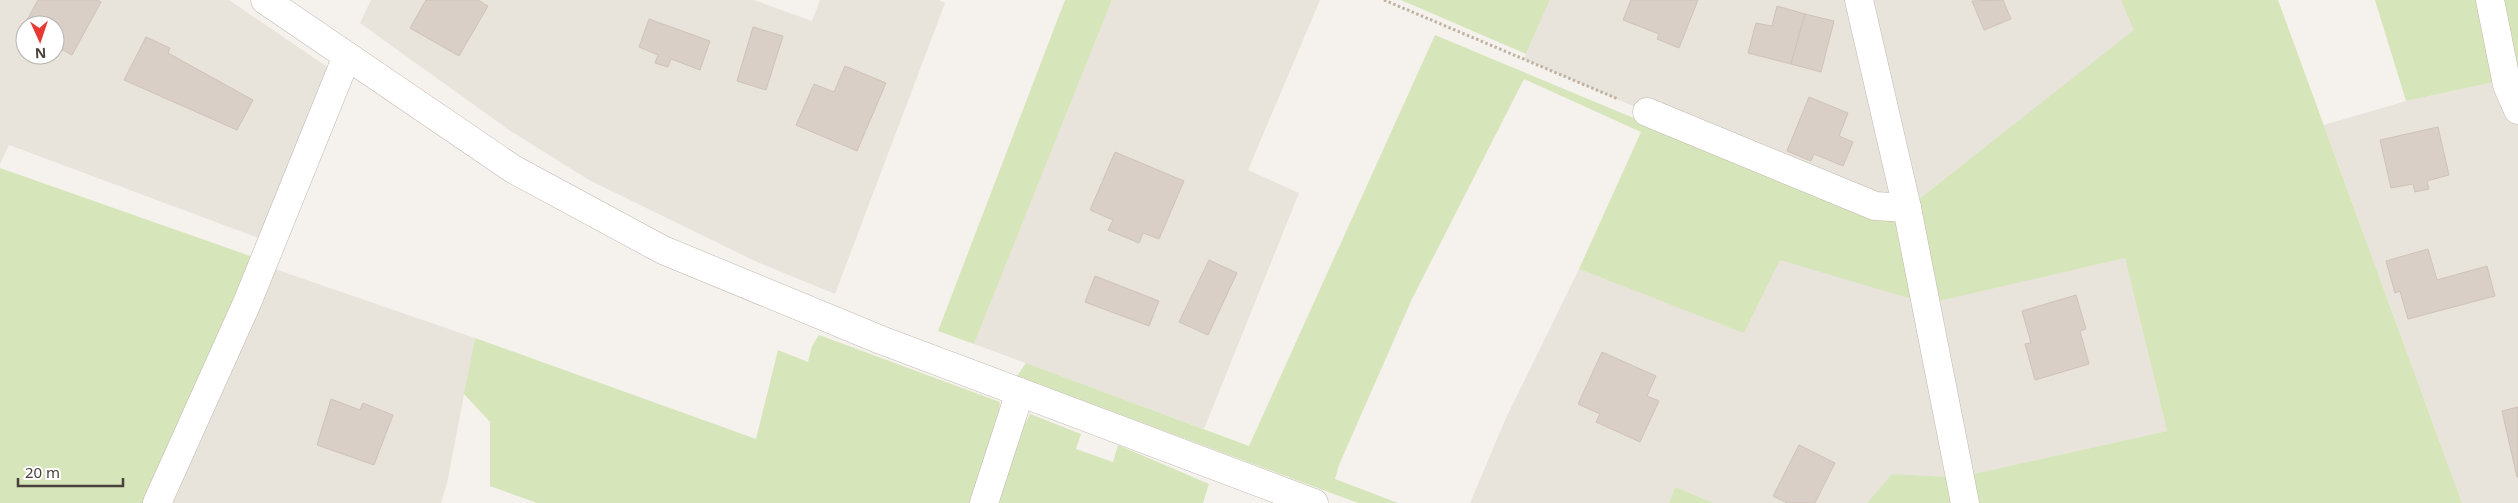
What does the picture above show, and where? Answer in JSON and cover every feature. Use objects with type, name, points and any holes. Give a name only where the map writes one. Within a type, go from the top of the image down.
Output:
[{"type":"street","points":[[265,0],[513,169],[663,250],[881,340],[1314,503]]},
{"type":"street","points":[[1859,0],[1907,208],[1965,503]]},
{"type":"street","points":[[2490,0],[2506,85],[2518,110]]},
{"type":"street","points":[[157,503],[247,303],[347,56]]},
{"type":"street","points":[[1647,112],[1874,206],[1907,208]]},
{"type":"street","points":[[984,503],[1020,392]]},
{"type":"path","points":[[1384,0],[1647,112]]},
{"type":"shaded area","points":[[0,0],[229,0],[339,75],[272,243],[9,145],[0,164]]},
{"type":"shaded area","points":[[371,0],[754,0],[812,21],[820,0],[939,0],[945,3],[835,294],[757,262],[589,180],[509,130],[360,23]]},
{"type":"shaded area","points":[[1112,0],[1320,0],[1248,170],[1299,193],[1204,429],[974,344]]},
{"type":"shaded area","points":[[1550,0],[2121,0],[2135,30],[1907,208],[1647,112],[1524,59]]},
{"type":"shaded area","points":[[2494,82],[2518,84],[2518,503],[2462,503],[2324,125],[2406,101]]},
{"type":"shaded area","points":[[2125,258],[2167,431],[1969,475],[1950,477],[1892,474],[1867,503],[1714,503],[1675,487],[1669,503],[1470,503],[1506,418],[1579,269],[1744,332],[1780,259],[1925,303]]},
{"type":"shaded area","points":[[263,265],[475,338],[447,483],[441,503],[157,503]]},
{"type":"green space","points":[[1065,0],[1112,0],[974,344],[938,331]]},
{"type":"green space","points":[[1401,0],[1550,0],[1526,54]]},
{"type":"green space","points":[[2121,0],[2278,0],[2462,503],[1975,503],[1969,475],[2167,431],[2125,258],[1934,302],[1915,202],[2134,30]]},
{"type":"green space","points":[[2375,0],[2478,0],[2494,82],[2406,101]]},
{"type":"green space","points":[[2500,0],[2518,0],[2518,72]]},
{"type":"green space","points":[[1435,35],[1636,119],[1897,220],[1915,300],[1780,260],[1744,333],[1579,269],[1641,132],[1524,79],[1412,299],[1339,465],[1335,479],[1398,503],[1358,503],[1017,376],[1026,363],[1249,446]]},
{"type":"green space","points":[[0,168],[256,258],[146,503],[0,503]]},
{"type":"green space","points":[[819,335],[1000,402],[998,419],[971,503],[537,503],[490,486],[490,422],[464,394],[475,338],[756,439],[778,350],[808,362],[812,346]]},
{"type":"green space","points":[[1030,414],[1081,434],[1076,449],[1113,462],[1118,445],[1209,484],[1203,503],[999,503],[1022,429]]},
{"type":"green space","points":[[1892,474],[1950,477],[1955,503],[1867,503]]},
{"type":"green space","points":[[1675,487],[1714,503],[1669,503]]},
{"type":"building","points":[[38,0],[98,0],[101,2],[72,55],[65,51],[65,15],[30,15]]},
{"type":"building","points":[[426,0],[478,0],[488,6],[459,56],[410,28]]},
{"type":"building","points":[[1631,0],[1698,0],[1679,48],[1657,39],[1659,34],[1623,20]]},
{"type":"building","points":[[2003,0],[2011,19],[1984,30],[1972,1]]},
{"type":"building","points":[[1777,6],[1805,14],[1791,64],[1748,53],[1756,23],[1772,26]]},
{"type":"building","points":[[1805,14],[1834,21],[1821,72],[1791,64]]},
{"type":"building","points":[[649,19],[710,41],[700,70],[671,59],[668,67],[655,63],[658,55],[639,47]]},
{"type":"building","points":[[753,27],[783,36],[766,90],[737,81]]},
{"type":"building","points":[[146,37],[170,48],[168,53],[253,100],[237,130],[124,80]]},
{"type":"building","points":[[845,66],[886,83],[857,151],[796,125],[814,84],[834,92]]},
{"type":"building","points":[[1809,97],[1848,113],[1839,136],[1853,142],[1843,166],[1814,154],[1811,161],[1787,151]]},
{"type":"building","points":[[2438,127],[2449,175],[2427,181],[2429,189],[2415,192],[2413,184],[2391,188],[2380,140]]},
{"type":"building","points":[[1115,152],[1184,181],[1159,239],[1143,233],[1139,243],[1108,230],[1113,220],[1090,210]]},
{"type":"building","points":[[2428,249],[2437,280],[2487,266],[2495,296],[2408,319],[2400,291],[2395,293],[2386,261]]},
{"type":"building","points":[[1209,260],[1237,273],[1208,335],[1179,322]]},
{"type":"building","points":[[1095,276],[1159,301],[1149,326],[1085,302]]},
{"type":"building","points":[[2076,295],[2086,329],[2080,331],[2089,364],[2035,380],[2025,344],[2031,343],[2022,311]]},
{"type":"building","points":[[1602,352],[1656,376],[1647,396],[1659,401],[1640,442],[1596,422],[1600,414],[1578,404]]},
{"type":"building","points":[[331,399],[360,410],[363,403],[393,415],[374,465],[317,445]]},
{"type":"building","points":[[2518,407],[2518,477],[2517,477],[2502,411]]},
{"type":"building","points":[[1799,445],[1835,463],[1815,503],[1787,503],[1773,496]]}]
